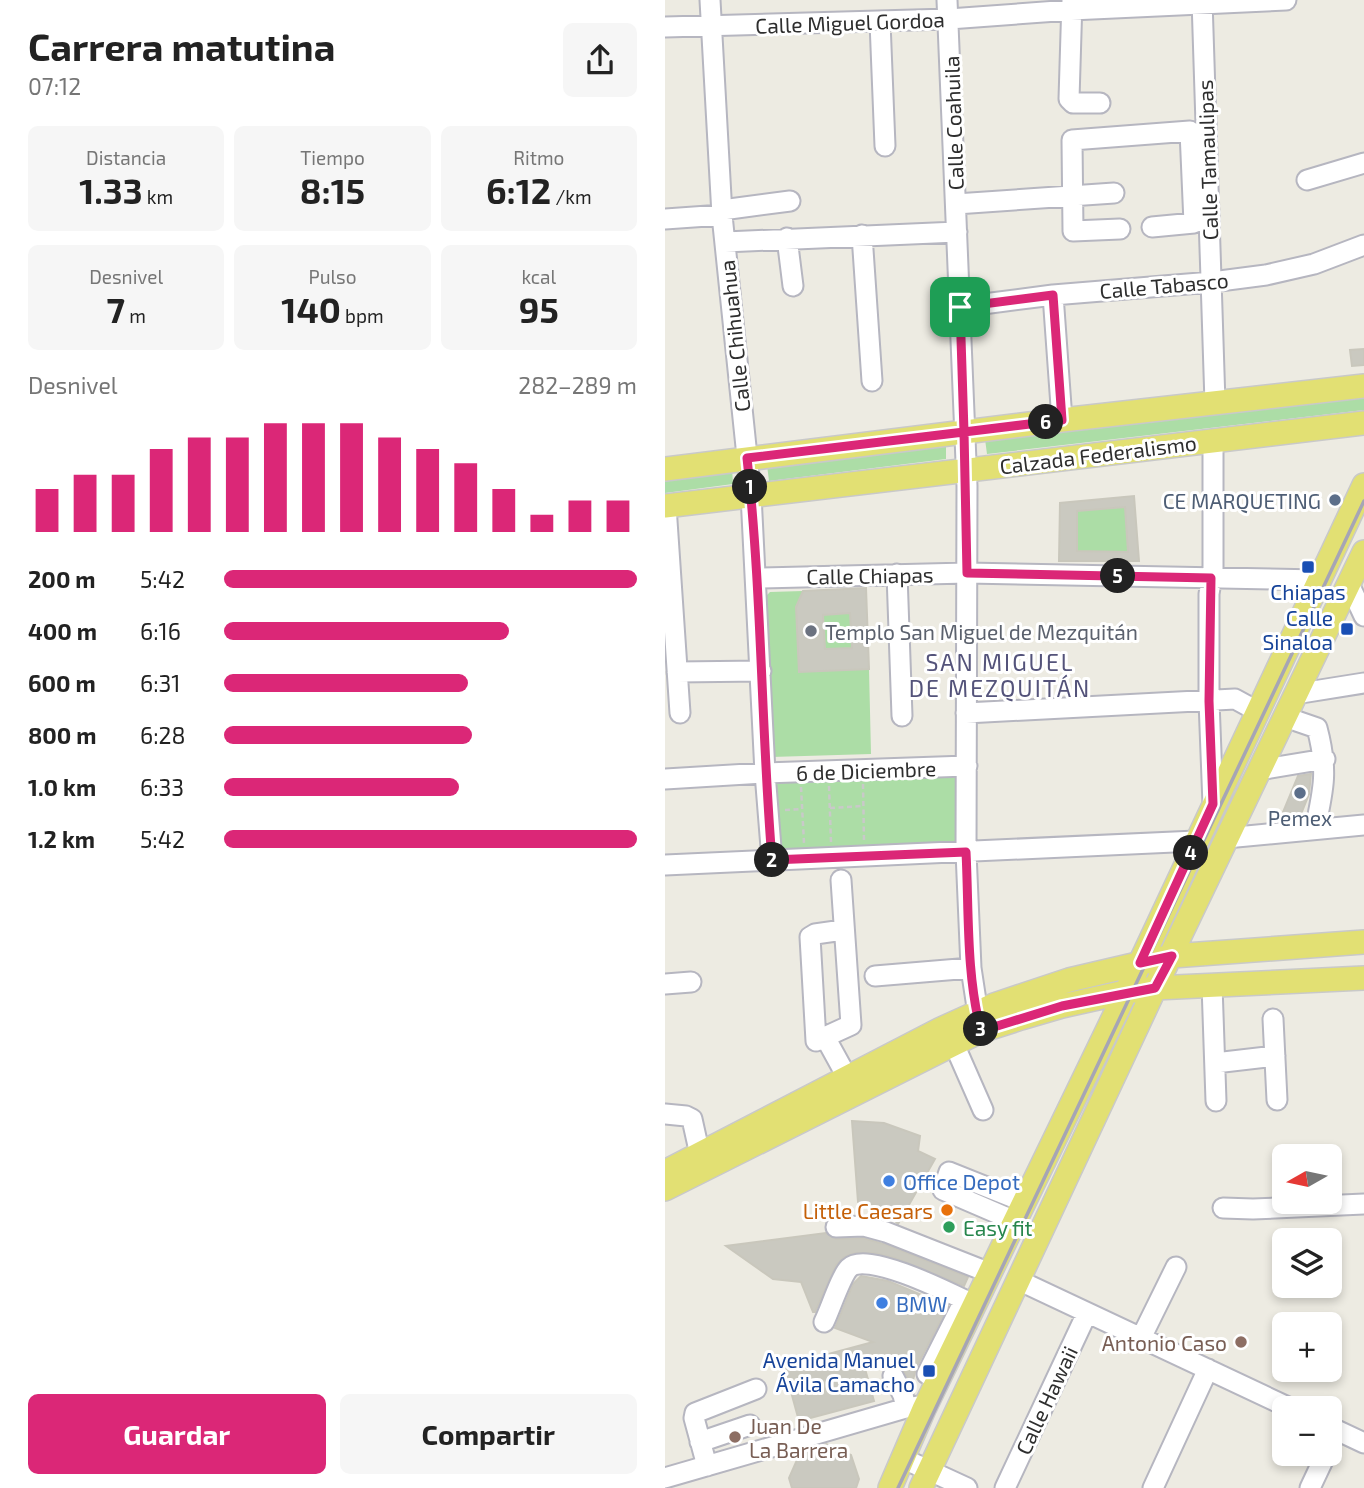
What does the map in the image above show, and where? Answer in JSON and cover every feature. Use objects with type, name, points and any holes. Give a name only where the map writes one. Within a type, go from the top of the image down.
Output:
[{"type":"main road","name":"Calzada Federalismo","points":[[665,469],[1364,386]]},
{"type":"main road","name":"Calzada Federalismo","points":[[665,506],[1364,423]]},
{"type":"main road","points":[[890,1488],[904,1458],[926,1373],[990,1273],[1140,963],[1364,485]]},
{"type":"main road","points":[[925,1479],[1226,838],[1364,552]]},
{"type":"main road","points":[[1282,660],[1306,670]]},
{"type":"main road","points":[[665,1189],[954,1044],[995,1005],[1069,980],[1172,956],[1364,942]]},
{"type":"main road","points":[[665,1172],[850,1075],[979,1022],[1155,988],[1364,978]]},
{"type":"street","name":"Calle Chihuahua","points":[[710,0],[722,212],[757,578],[765,773],[772,860]]},
{"type":"street","name":"Calle Miguel Gordoa","points":[[665,27],[880,22],[948,9],[1286,0]]},
{"type":"street","name":"Calle Tamaulipas","points":[[1202,2],[1215,403]]},
{"type":"street","points":[[1071,5],[1070,102],[1100,103]]},
{"type":"street","name":"Calle Coahuila","points":[[948,9],[966,470],[966,852],[971,968],[979,1022]]},
{"type":"street","points":[[880,22],[885,146]]},
{"type":"street","points":[[1120,229],[1073,231],[1072,140],[1190,131],[1194,223],[1152,227]]},
{"type":"street","points":[[1307,180],[1364,163]]},
{"type":"street","name":"Calle Coahuila","points":[[956,204],[1114,193]]},
{"type":"street","points":[[665,219],[790,201]]},
{"type":"street","points":[[725,242],[957,232]]},
{"type":"street","points":[[862,234],[872,381]]},
{"type":"street","points":[[787,239],[793,286]]},
{"type":"street","name":"Calle Tabasco","points":[[960,307],[1053,295],[1212,282],[1294,270],[1364,245]]},
{"type":"street","points":[[1053,295],[1062,420]]},
{"type":"street","points":[[1213,441],[1209,701],[1213,804]]},
{"type":"street","points":[[665,506],[680,713]]},
{"type":"street","name":"Calle Chiapas","points":[[757,578],[967,573],[1319,580]]},
{"type":"street","points":[[897,574],[902,716]]},
{"type":"street","points":[[1349,584],[1364,616]]},
{"type":"street","points":[[677,672],[761,671]]},
{"type":"street","points":[[1295,694],[1364,683]]},
{"type":"street","points":[[966,713],[1235,699],[1257,711]]},
{"type":"street","points":[[1285,717],[1317,728],[1325,759],[1323,795],[1315,829]]},
{"type":"street","points":[[1259,770],[1325,759]]},
{"type":"street","name":"6 de Diciembre","points":[[665,779],[967,766]]},
{"type":"street","points":[[1226,838],[1364,825]]},
{"type":"street","points":[[665,865],[1196,841]]},
{"type":"street","points":[[819,1040],[851,1025],[841,880]]},
{"type":"street","points":[[843,930],[810,937],[819,1040],[850,1075]]},
{"type":"street","points":[[875,976],[971,968]]},
{"type":"street","points":[[665,984],[691,982]]},
{"type":"street","points":[[1212,985],[1216,1101]]},
{"type":"street","points":[[1273,1018],[1277,1100]]},
{"type":"street","points":[[954,1044],[983,1110]]},
{"type":"street","points":[[1215,1063],[1275,1056]]},
{"type":"street","points":[[665,1114],[692,1119],[698,1146]]},
{"type":"street","points":[[1223,1208],[1364,1204]]},
{"type":"street","points":[[836,1227],[864,1226],[886,1232],[990,1273]]},
{"type":"street","points":[[824,1322],[848,1269],[856,1264],[895,1268],[969,1303]]},
{"type":"street","points":[[1141,1338],[1176,1267]]},
{"type":"street","points":[[1017,1280],[1272,1399]]},
{"type":"street","name":"Calle Hawaii","points":[[1005,1488],[1087,1312]]},
{"type":"street","points":[[1153,1488],[1208,1369]]},
{"type":"street","points":[[665,1479],[915,1408],[903,1395],[893,1376]]},
{"type":"street","points":[[707,1466],[695,1413],[756,1389]]},
{"type":"street","points":[[700,1442],[750,1425]]},
{"type":"street","points":[[1342,1437],[1364,1443]]},
{"type":"street","points":[[904,1458],[925,1479],[967,1488]]},
{"type":"street","points":[[1310,1488],[1320,1466]]},
{"type":"path","points":[[863,770],[864,844]]},
{"type":"path","points":[[828,771],[832,845]]},
{"type":"path","points":[[801,772],[804,847]]},
{"type":"path","points":[[830,808],[863,806]]},
{"type":"path","points":[[778,810],[802,809]]},
{"type":"green space","points":[[1364,397],[1364,410],[987,454],[985,439]]},
{"type":"green space","points":[[946,443],[946,459],[769,481],[767,465]]},
{"type":"green space","points":[[732,468],[733,484],[665,493],[665,476]]},
{"type":"green space","points":[[1125,507],[1128,552],[1077,551],[1077,511]]},
{"type":"green space","points":[[803,591],[796,607],[800,672],[869,669],[871,754],[771,757],[764,598],[770,592]]},
{"type":"green space","points":[[850,613],[852,648],[825,649],[823,615]]},
{"type":"green space","points":[[960,757],[961,847],[773,857],[766,762]]},
{"type":"building","points":[[1364,349],[1364,365],[1352,366],[1350,350]]},
{"type":"building","points":[[1134,496],[1139,561],[1059,561],[1060,503]],"holes":[[[1125,507],[1128,552],[1077,551],[1077,511]]]},
{"type":"building","name":"Templo San Miguel de Mezquitán","points":[[866,588],[869,669],[799,672],[796,607],[803,591]],"holes":[[[850,613],[852,648],[825,649],[823,615]]]},
{"type":"building","name":"Pemex","points":[[1311,774],[1309,794],[1301,814],[1281,817],[1298,776]]},
{"type":"building","name":"Office Depot","points":[[852,1121],[884,1123],[920,1136],[918,1151],[935,1159],[898,1224],[883,1207],[858,1202]]},
{"type":"building","points":[[826,1233],[836,1239],[863,1238],[887,1245],[968,1277],[964,1286],[895,1258],[874,1253],[855,1253],[844,1257],[836,1265],[813,1312],[801,1282],[773,1279],[726,1246]]},
{"type":"building","points":[[861,1276],[888,1281],[948,1306],[916,1368],[912,1384],[899,1365],[885,1367],[862,1358],[874,1401],[799,1421],[784,1366],[873,1342],[835,1328],[853,1284]]},
{"type":"building","points":[[826,1444],[851,1455],[859,1479],[856,1488],[792,1488],[789,1478],[800,1453]]},
{"type":"railway","points":[[898,1488],[1364,501]]},
{"type":"place","name":"CE MARQUETING","points":[[1335,500]]},
{"type":"place","name":"Chiapas","points":[[1308,567]]},
{"type":"place","name":"Calle Sinaloa","points":[[1347,629]]},
{"type":"place","name":"Templo San Miguel de Mezquitán","points":[[811,631]]},
{"type":"place","name":"Pemex","points":[[1300,793]]},
{"type":"place","name":"Office Depot","points":[[889,1181]]},
{"type":"place","name":"Little Caesars","points":[[947,1210]]},
{"type":"place","name":"Easy fit","points":[[949,1227]]},
{"type":"place","name":"BMW","points":[[882,1303]]},
{"type":"place","name":"Antonio Caso","points":[[1241,1342]]},
{"type":"place","name":"Avenida Manuel Ávila Camacho","points":[[929,1371]]},
{"type":"place","name":"Juan De La Barrera","points":[[735,1437]]},
{"type":"district","name":"SAN MIGUEL DE MEZQUITÁN","points":[[1000,675]]},
{"type":"route","points":[[960,307],[964,432],[747,458],[757,578],[765,773],[772,860],[966,852],[971,968],[981,1031],[1062,1006],[1155,988],[1172,956],[1140,963],[1213,804],[1209,701],[1211,578],[967,573],[964,432],[1062,420],[1053,295],[960,307]]}]
